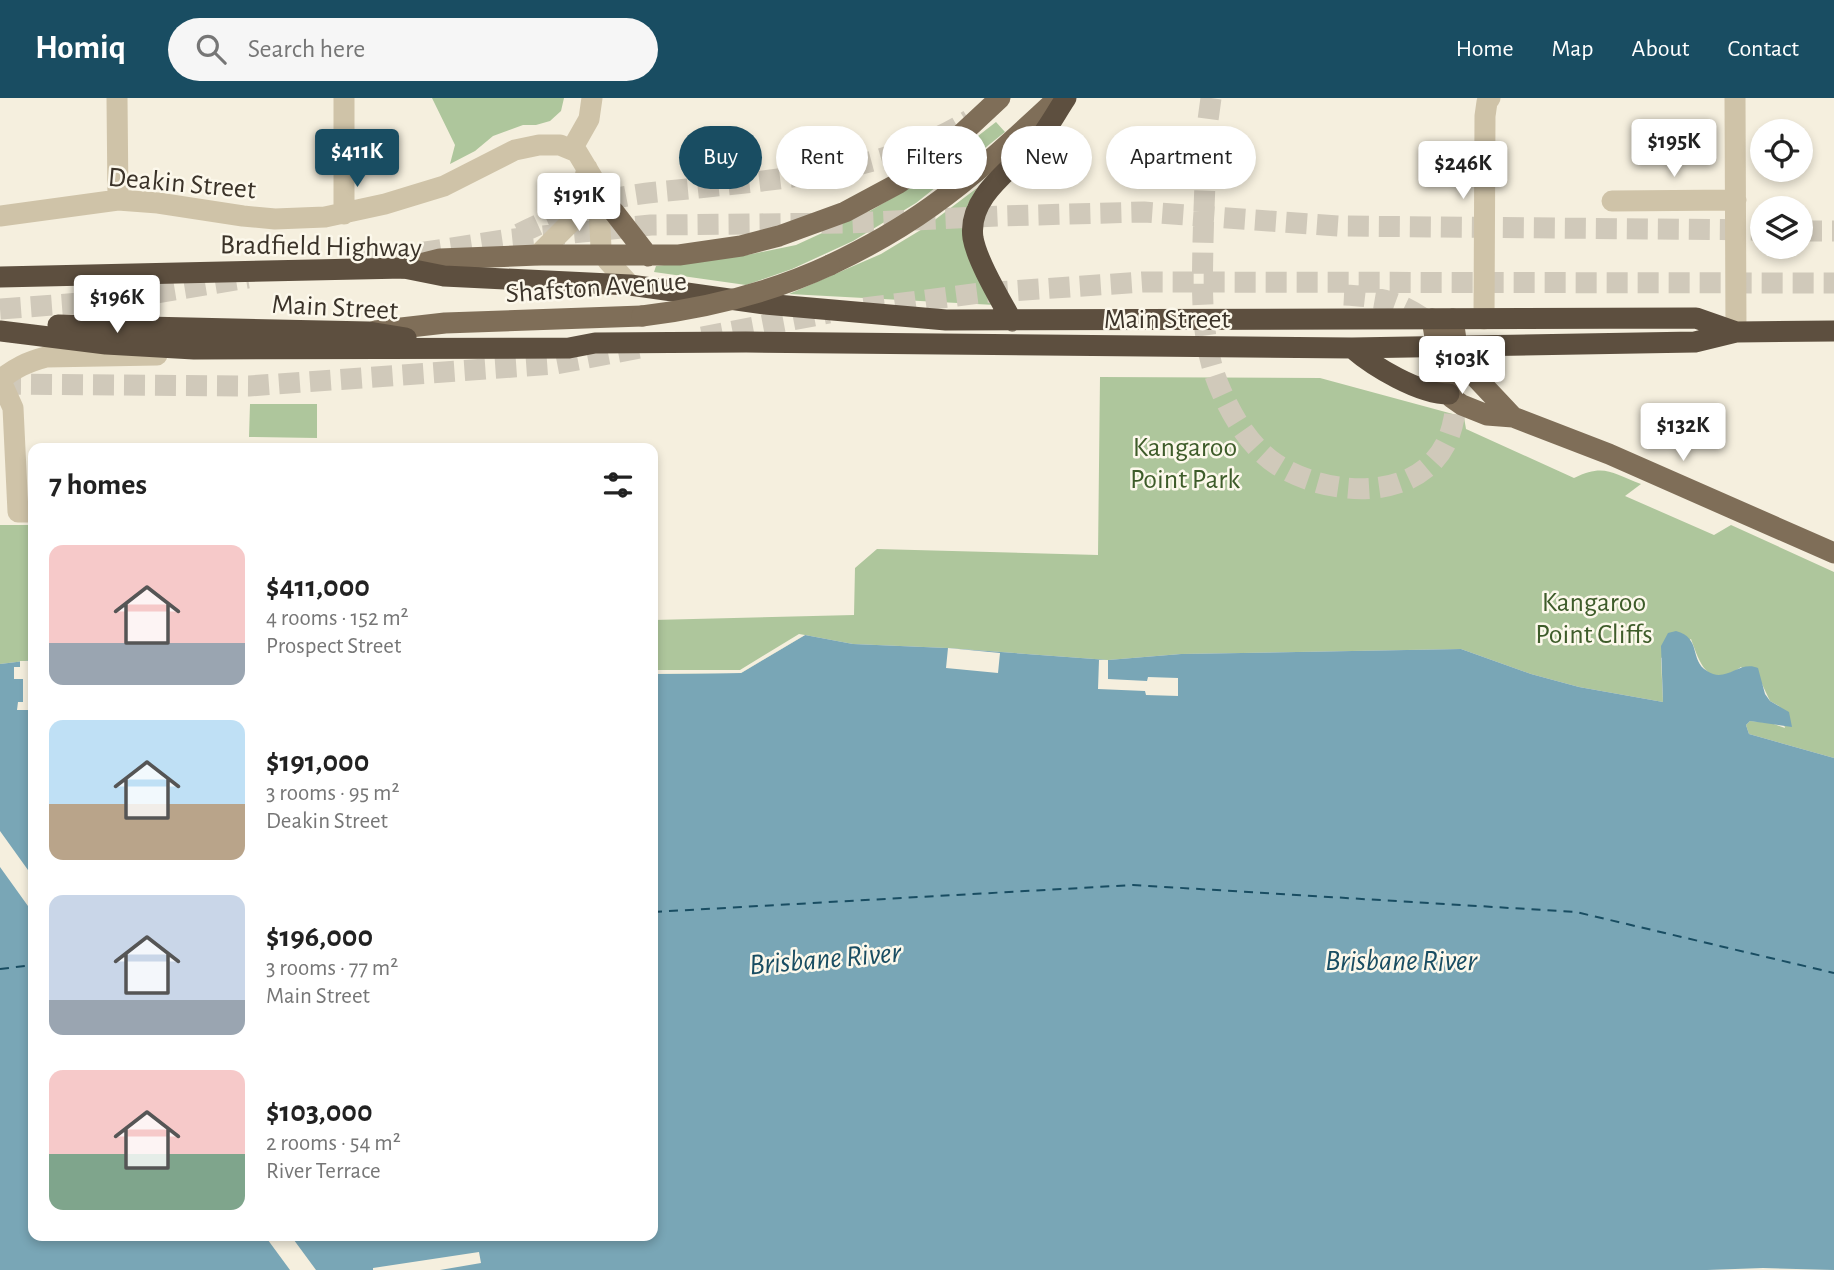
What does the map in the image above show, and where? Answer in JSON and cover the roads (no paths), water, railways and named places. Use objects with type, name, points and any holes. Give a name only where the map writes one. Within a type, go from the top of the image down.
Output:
[{"type":"highway","points":[[1012,321],[978,254],[973,220],[980,201],[1038,140],[1066,98]]},
{"type":"highway","name":"Bradfield Highway","points":[[0,277],[404,268],[444,276],[630,285],[765,304]]},
{"type":"highway","name":"Main Street","points":[[765,304],[946,320],[1012,321],[1696,318],[1736,332]]},
{"type":"highway","name":"Main Street","points":[[0,318],[70,326],[369,332],[420,339],[570,337],[595,343]]},
{"type":"highway","name":"Main Street","points":[[0,332],[106,344],[194,349],[569,348],[595,343],[746,342],[1457,347],[1695,342],[1736,332],[1834,331]]},
{"type":"highway","points":[[1352,348],[1372,366],[1436,394],[1449,394]]},
{"type":"main road","name":"Shafston Avenue","points":[[404,268],[440,259],[538,255],[679,255],[741,246],[809,227],[845,212],[899,183],[940,155],[1000,98]]},
{"type":"main road","name":"Shafston Avenue","points":[[369,332],[415,325],[642,316],[677,312],[758,293],[830,265],[891,233],[933,206],[977,171],[1058,98]]},
{"type":"main road","points":[[600,201],[614,212],[648,256]]},
{"type":"main road","points":[[1442,319],[1470,373],[1513,417]]},
{"type":"main road","points":[[1442,319],[1436,347],[1442,380],[1449,394],[1462,405],[1487,415],[1513,417],[1609,454],[1834,553]]},
{"type":"street","points":[[117,98],[118,200]]},
{"type":"street","points":[[344,98],[344,214]]},
{"type":"street","points":[[592,98],[589,119],[572,149],[581,157],[598,187],[600,238],[605,256],[630,285]]},
{"type":"street","points":[[1484,319],[1485,116],[1490,98]]},
{"type":"street","points":[[1735,98],[1736,332]]},
{"type":"street","name":"Deakin Street","points":[[0,216],[118,200],[275,219],[303,219],[344,214],[444,186],[502,155],[522,148],[550,144],[572,149]]},
{"type":"street","points":[[538,255],[572,220],[579,204],[587,168]]},
{"type":"street","points":[[1612,201],[1736,200]]},
{"type":"street","points":[[0,332],[46,357]]},
{"type":"street","name":"Main Street","points":[[0,380],[28,361],[46,357],[169,355],[194,349]]},
{"type":"street","points":[[0,380],[13,408],[15,482],[26,512]]},
{"type":"water","name":"Brisbane River","points":[[1676,631],[1684,634],[1692,644],[1698,661],[1714,674],[1726,674],[1751,666],[1758,668],[1765,694],[1770,701],[1789,712],[1792,727],[1750,721],[1746,725],[1749,734],[1834,758],[1834,1270],[0,1270],[0,664],[28,661],[28,1241],[658,1241],[658,674],[741,673],[805,635],[853,644],[1108,660],[1181,654],[1461,649],[1531,674],[1579,687],[1663,702],[1661,646],[1668,633]]},
{"type":"tunnel","points":[[1211,98],[1203,242],[1206,338],[1222,393],[1252,442],[1276,464],[1300,476],[1327,485],[1354,489],[1382,487],[1407,480],[1428,466],[1444,446],[1455,414],[1452,386]]},
{"type":"tunnel","points":[[519,234],[580,208],[628,196],[803,176],[872,161],[905,151],[969,120]]},
{"type":"tunnel","points":[[359,262],[504,240],[651,225],[850,223],[1144,212],[1338,226],[1750,230]]},
{"type":"tunnel","points":[[1813,231],[1834,231]]},
{"type":"tunnel","points":[[0,309],[107,301],[248,278]]},
{"type":"tunnel","points":[[864,308],[980,293],[1143,282],[1834,283]]},
{"type":"tunnel","points":[[1344,295],[1369,297],[1400,305],[1431,324]]},
{"type":"tunnel","points":[[702,337],[829,313]]},
{"type":"tunnel","points":[[0,384],[249,386],[556,364],[640,348]]},
{"type":"park label","name":"Kangaroo Point Park","points":[[1185,462]]},
{"type":"park label","name":"Kangaroo Point Cliffs","points":[[1594,617]]}]
